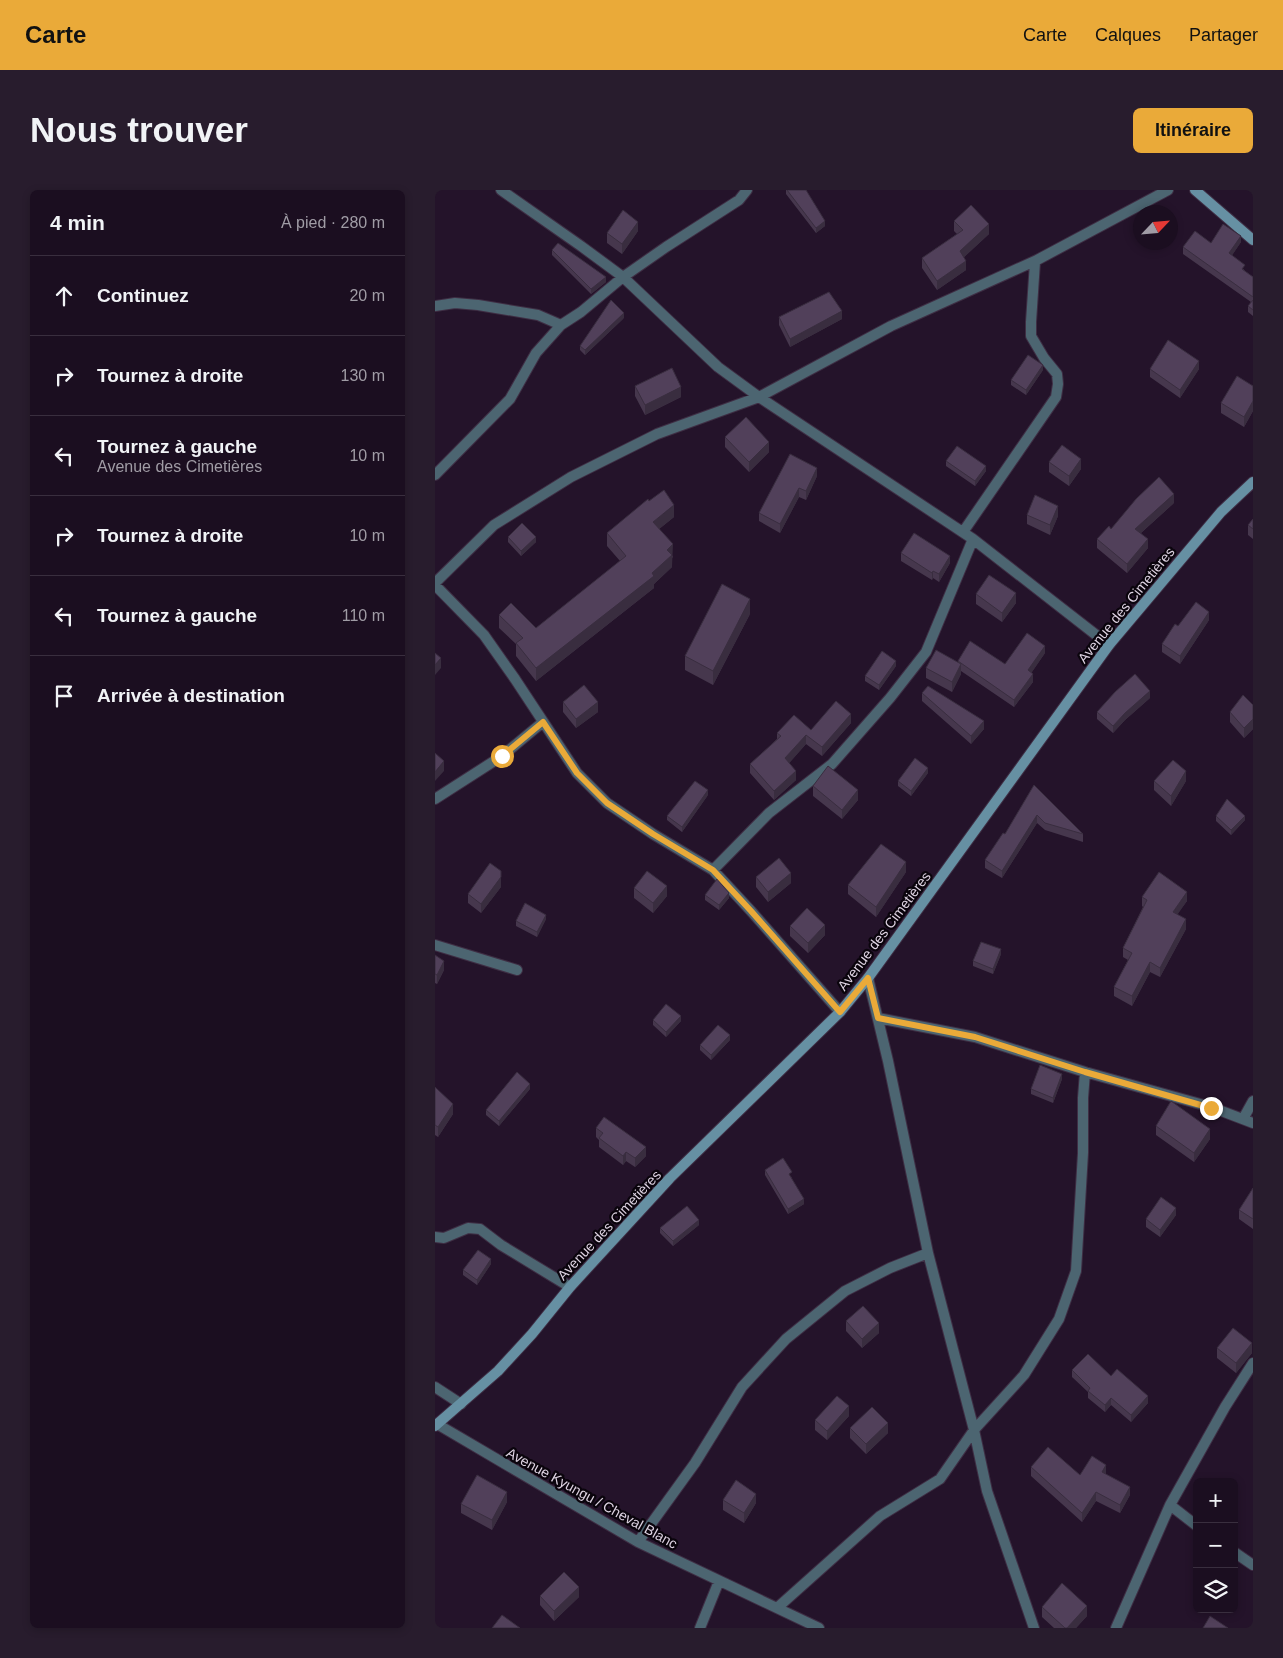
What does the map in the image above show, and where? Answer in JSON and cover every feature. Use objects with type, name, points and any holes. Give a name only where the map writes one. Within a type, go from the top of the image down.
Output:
[{"type":"street","points":[[501,190],[623,277],[717,367],[973,539],[1109,645]]},
{"type":"street","points":[[435,475],[510,399],[536,353],[561,324],[581,312],[623,277],[739,200],[747,190]]},
{"type":"street","points":[[840,1012],[713,870],[653,834],[607,803],[577,773],[484,635],[435,584],[494,525],[571,477],[657,434],[759,397],[891,326],[1035,262],[1168,190]]},
{"type":"street","points":[[1195,190],[1253,240]]},
{"type":"street","points":[[963,532],[1056,397],[1057,374],[1044,358],[1031,336],[1035,262]]},
{"type":"street","points":[[435,306],[455,303],[478,305],[538,315],[561,324]]},
{"type":"street","name":"Avenue des Cimetières","points":[[436,1425],[498,1371],[532,1334],[570,1287],[670,1178],[804,1045],[840,1012],[868,978],[1109,645],[1221,512],[1253,482]]},
{"type":"street","points":[[713,870],[769,813],[832,764],[908,675],[926,652],[973,539]]},
{"type":"street","points":[[435,799],[502,756],[543,722]]},
{"type":"street","points":[[435,945],[517,970]]},
{"type":"street","points":[[868,978],[928,1253],[974,1430],[987,1491],[1034,1628]]},
{"type":"street","points":[[878,1018],[975,1037],[1085,1072],[1211,1108],[1248,1121],[1253,1101]]},
{"type":"street","points":[[777,1608],[880,1516],[939,1479],[974,1430],[1024,1375],[1059,1319],[1076,1271],[1083,1153],[1085,1072]]},
{"type":"street","points":[[435,1237],[445,1238],[468,1228],[481,1229],[501,1245],[570,1287]]},
{"type":"street","points":[[638,1542],[695,1463],[741,1387],[786,1339],[845,1291],[890,1268],[928,1253]]},
{"type":"street","points":[[1116,1628],[1170,1504],[1225,1407],[1253,1364]]},
{"type":"street","points":[[435,1387],[461,1404]]},
{"type":"street","name":"Avenue Kyungu / Cheval Blanc","points":[[436,1425],[638,1542],[819,1628]]},
{"type":"street","points":[[1170,1504],[1193,1523]]},
{"type":"street","points":[[1238,1555],[1253,1565]]},
{"type":"street","points":[[700,1628],[719,1581]]},
{"type":"building","points":[[787,190],[806,190],[825,221],[816,228]]},
{"type":"building","points":[[971,205],[989,224],[960,251],[966,261],[937,281],[922,258],[963,230],[954,221]]},
{"type":"building","points":[[623,210],[638,222],[622,244],[607,233]]},
{"type":"building","points":[[1223,224],[1241,236],[1229,253],[1245,265],[1242,269],[1253,277],[1253,297],[1183,247],[1195,231],[1211,243]]},
{"type":"building","points":[[558,243],[606,277],[591,289],[552,250]]},
{"type":"building","points":[[829,292],[842,311],[790,339],[779,317]]},
{"type":"building","points":[[611,300],[624,313],[585,350],[580,346]]},
{"type":"building","points":[[1253,300],[1253,310],[1248,306]]},
{"type":"building","points":[[1168,340],[1199,361],[1180,390],[1150,369]]},
{"type":"building","points":[[1028,355],[1043,365],[1026,390],[1011,380]]},
{"type":"building","points":[[672,368],[681,387],[645,405],[635,386]]},
{"type":"building","points":[[1237,376],[1253,386],[1253,401],[1244,417],[1221,403]]},
{"type":"building","points":[[746,417],[769,442],[749,462],[725,437]]},
{"type":"building","points":[[1062,445],[1081,459],[1069,476],[1049,462]]},
{"type":"building","points":[[957,446],[986,466],[975,481],[946,461]]},
{"type":"building","points":[[790,454],[817,468],[806,491],[799,488],[780,524],[759,513]]},
{"type":"building","points":[[1159,477],[1174,494],[1135,529],[1148,539],[1127,564],[1097,539],[1109,526],[1111,529],[1136,499]]},
{"type":"building","points":[[664,490],[674,505],[653,522],[673,544],[667,550],[672,555],[652,573],[654,576],[536,668],[516,643],[523,638],[499,615],[511,603],[536,628],[626,556],[607,533],[648,499],[649,501]]},
{"type":"building","points":[[1035,495],[1058,506],[1050,525],[1027,515]]},
{"type":"building","points":[[1253,519],[1253,529],[1248,525]]},
{"type":"building","points":[[522,523],[536,537],[521,551],[508,537]]},
{"type":"building","points":[[914,533],[950,556],[939,574],[933,571],[932,573],[901,553]]},
{"type":"building","points":[[989,575],[1016,593],[1002,613],[976,594]]},
{"type":"building","points":[[722,584],[750,599],[713,671],[685,656]]},
{"type":"building","points":[[1196,602],[1209,612],[1180,656],[1162,644],[1175,624],[1178,626]]},
{"type":"building","points":[[1027,633],[1045,646],[1028,670],[1033,674],[1014,700],[958,661],[970,641],[1005,664]]},
{"type":"building","points":[[936,650],[961,664],[952,682],[926,668]]},
{"type":"building","points":[[882,651],[896,661],[879,685],[865,676]]},
{"type":"building","points":[[435,653],[441,658],[435,665]]},
{"type":"building","points":[[1135,674],[1150,691],[1113,726],[1097,712]]},
{"type":"building","points":[[584,685],[598,702],[576,719],[563,702]]},
{"type":"building","points":[[928,686],[984,721],[971,736],[922,693]]},
{"type":"building","points":[[1243,695],[1253,705],[1253,719],[1244,728],[1230,712]]},
{"type":"building","points":[[836,701],[851,714],[822,747],[806,735],[785,758],[796,771],[774,791],[750,764],[781,736],[777,733],[794,715],[811,730]]},
{"type":"building","points":[[435,753],[444,761],[435,772]]},
{"type":"building","points":[[915,758],[928,768],[911,791],[898,781]]},
{"type":"building","points":[[1173,760],[1186,771],[1171,796],[1154,781]]},
{"type":"building","points":[[828,766],[858,790],[842,810],[813,786]]},
{"type":"building","points":[[695,781],[708,790],[682,827],[667,816]]},
{"type":"building","points":[[1034,785],[1083,834],[1045,823],[1037,815],[1002,871],[985,860],[1003,833],[1005,834]]},
{"type":"building","points":[[1227,799],[1245,816],[1231,830],[1216,816]]},
{"type":"building","points":[[881,844],[906,862],[876,907],[848,885]]},
{"type":"building","points":[[779,858],[791,873],[768,892],[756,877]]},
{"type":"building","points":[[490,863],[501,871],[501,877],[481,904],[468,894]]},
{"type":"building","points":[[647,871],[667,886],[653,903],[634,888]]},
{"type":"building","points":[[1159,872],[1187,892],[1173,912],[1186,919],[1160,968],[1150,962],[1132,996],[1114,987],[1132,953],[1123,948],[1147,900],[1142,897]]},
{"type":"building","points":[[717,879],[729,893],[719,905],[705,895]]},
{"type":"building","points":[[525,903],[546,915],[537,932],[516,921]]},
{"type":"building","points":[[807,908],[825,925],[808,943],[790,926]]},
{"type":"building","points":[[981,942],[1001,949],[993,969],[973,961]]},
{"type":"building","points":[[435,955],[444,961],[437,975],[435,974]]},
{"type":"building","points":[[666,1004],[681,1016],[666,1032],[653,1020]]},
{"type":"building","points":[[718,1025],[730,1035],[711,1055],[700,1045]]},
{"type":"building","points":[[1040,1065],[1062,1074],[1053,1098],[1031,1089]]},
{"type":"building","points":[[517,1072],[530,1084],[499,1121],[486,1110]]},
{"type":"building","points":[[435,1087],[453,1104],[438,1127],[435,1125]]},
{"type":"building","points":[[1171,1101],[1210,1129],[1194,1153],[1156,1126]]},
{"type":"building","points":[[604,1117],[646,1147],[635,1158],[626,1152],[623,1156],[599,1138],[603,1133],[596,1128]]},
{"type":"building","points":[[783,1158],[792,1172],[789,1174],[804,1199],[788,1209],[765,1170]]},
{"type":"building","points":[[1253,1188],[1253,1219],[1239,1210]]},
{"type":"building","points":[[1161,1197],[1176,1208],[1160,1230],[1146,1219]]},
{"type":"building","points":[[687,1206],[699,1220],[673,1241],[660,1228]]},
{"type":"building","points":[[478,1250],[491,1259],[477,1280],[463,1270]]},
{"type":"building","points":[[863,1306],[879,1323],[862,1339],[846,1321]]},
{"type":"building","points":[[1233,1328],[1252,1343],[1236,1363],[1217,1348]]},
{"type":"building","points":[[1088,1354],[1111,1376],[1117,1369],[1148,1396],[1131,1415],[1111,1398],[1105,1405],[1088,1391],[1090,1388],[1072,1370]]},
{"type":"building","points":[[837,1396],[849,1406],[827,1431],[815,1420]]},
{"type":"building","points":[[872,1407],[888,1423],[866,1444],[850,1428]]},
{"type":"building","points":[[1048,1447],[1080,1475],[1092,1456],[1106,1465],[1102,1472],[1130,1487],[1120,1505],[1096,1492],[1082,1513],[1031,1467]]},
{"type":"building","points":[[477,1475],[507,1492],[492,1520],[461,1504]]},
{"type":"building","points":[[736,1480],[756,1494],[744,1513],[723,1500]]},
{"type":"building","points":[[564,1572],[579,1587],[554,1611],[540,1596]]},
{"type":"building","points":[[1062,1583],[1087,1606],[1067,1628],[1042,1607]]},
{"type":"building","points":[[502,1615],[520,1628],[492,1628]]},
{"type":"building","points":[[1210,1616],[1228,1628],[1203,1628]]},
{"type":"route","points":[[502,756],[543,722],[577,773],[607,803],[653,834],[713,870],[840,1012],[868,978],[878,1018],[975,1037],[1085,1072],[1211,1108]]}]
